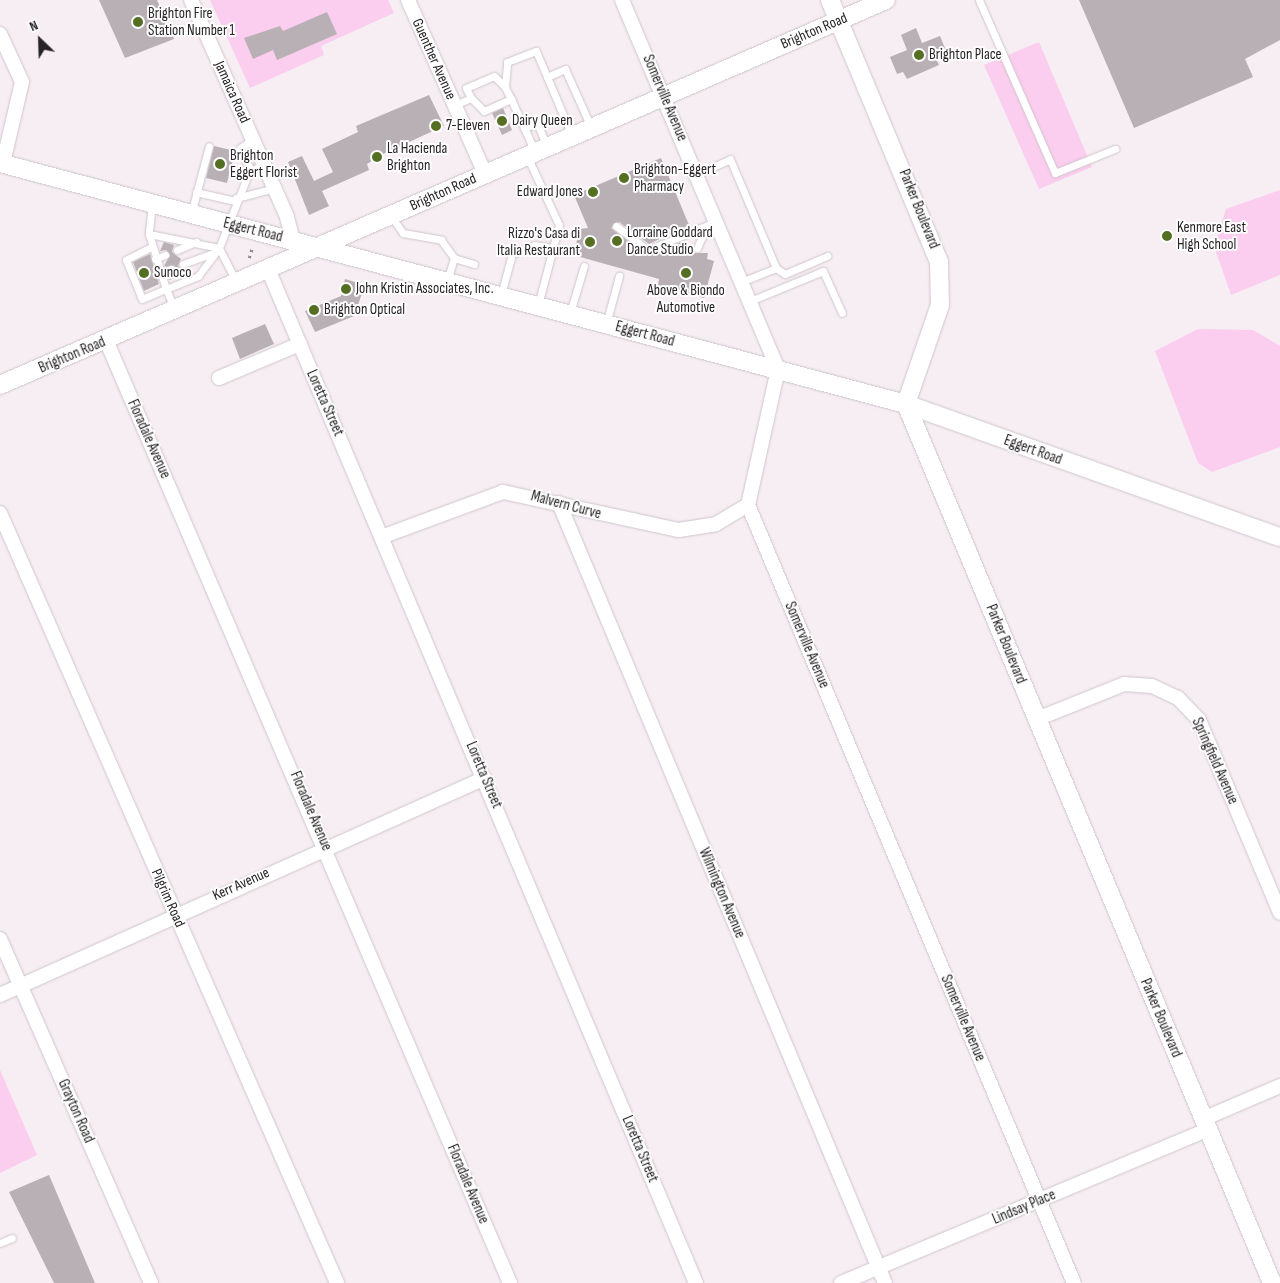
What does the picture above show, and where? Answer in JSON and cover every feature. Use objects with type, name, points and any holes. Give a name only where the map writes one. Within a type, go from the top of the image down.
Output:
[{"type":"street","name":"Jamaica Road","points":[[191,0],[275,188],[293,241]]},
{"type":"street","name":"Guenther Avenue","points":[[408,0],[485,174]]},
{"type":"street","name":"Somerville Avenue","points":[[622,0],[697,174],[712,223],[742,282],[778,369]]},
{"type":"street","name":"Parker Boulevard","points":[[830,0],[940,262],[940,305],[906,404],[1272,1283]]},
{"type":"street","name":"Brighton Road","points":[[0,385],[886,0]]},
{"type":"street","points":[[0,34],[22,82],[1,163]]},
{"type":"street","name":"Eggert Road","points":[[1,163],[906,404],[1280,537]]},
{"type":"street","name":"Loretta Street","points":[[268,269],[384,536],[696,1283]]},
{"type":"street","name":"Floradale Avenue","points":[[106,340],[326,846],[510,1283]]},
{"type":"street","points":[[219,378],[300,344]]},
{"type":"street","points":[[748,505],[778,369]]},
{"type":"street","name":"Malvern Curve","points":[[384,536],[487,494],[517,492],[679,530],[716,524],[748,505]]},
{"type":"street","name":"Wilmington Avenue","points":[[559,503],[885,1283]]},
{"type":"street","name":"Somerville Avenue","points":[[748,505],[1074,1283]]},
{"type":"street","name":"Pilgrim Road","points":[[0,513],[337,1283]]},
{"type":"street","name":"Springfield Avenue","points":[[1037,719],[1124,684],[1152,686],[1178,698],[1199,720],[1280,912]]},
{"type":"street","name":"Kerr Avenue","points":[[0,995],[326,846],[485,778]]},
{"type":"street","name":"Grayton Road","points":[[0,939],[151,1283]]},
{"type":"street","name":"Lindsay Place","points":[[841,1283],[1039,1200],[1205,1125],[1280,1086]]},
{"type":"lane","points":[[979,0],[1055,173],[1115,149]]},
{"type":"lane","points":[[505,87],[507,62],[536,51],[572,136]]},
{"type":"lane","points":[[547,78],[565,69],[591,128]]},
{"type":"lane","points":[[511,99],[484,111],[471,98],[466,88],[494,76],[505,87],[511,99],[524,128],[537,151],[559,225],[537,305]]},
{"type":"lane","points":[[455,105],[471,98]]},
{"type":"lane","points":[[524,128],[537,123],[537,151]]},
{"type":"lane","points":[[251,171],[240,148],[253,139]]},
{"type":"lane","points":[[191,214],[209,146]]},
{"type":"lane","points":[[697,174],[730,159],[776,268],[784,274],[827,256]]},
{"type":"lane","points":[[151,247],[126,260],[142,299],[198,276],[216,250],[235,200],[251,171],[264,164]]},
{"type":"lane","points":[[196,192],[235,200],[275,188]]},
{"type":"lane","points":[[152,203],[149,234],[151,247],[166,289],[176,310]]},
{"type":"lane","points":[[390,215],[403,233],[441,240],[454,258],[474,264]]},
{"type":"lane","points":[[616,226],[648,250],[712,223]]},
{"type":"lane","points":[[697,248],[712,223]]},
{"type":"lane","points":[[149,234],[196,242],[216,250],[236,283]]},
{"type":"lane","points":[[177,250],[196,242]]},
{"type":"lane","points":[[501,296],[512,254],[534,245],[553,248]]},
{"type":"lane","points":[[183,264],[216,250]]},
{"type":"lane","points":[[155,259],[165,255]]},
{"type":"lane","points":[[447,282],[454,258]]},
{"type":"lane","points":[[569,314],[584,266]]},
{"type":"lane","points":[[742,282],[776,268]]},
{"type":"lane","points":[[160,273],[172,269]]},
{"type":"lane","points":[[750,301],[823,271],[842,313]]},
{"type":"lane","points":[[606,324],[619,276]]},
{"type":"lane","points":[[0,1243],[12,1238]]},
{"type":"path","points":[[249,258],[252,248]]},
{"type":"shaded area","points":[[210,0],[388,0],[394,13],[321,46],[324,55],[250,88]]},
{"type":"shaded area","points":[[1039,42],[1092,167],[1039,189],[984,65]]},
{"type":"shaded area","points":[[1280,190],[1280,275],[1231,295],[1214,246],[1226,209]]},
{"type":"shaded area","points":[[1198,329],[1253,330],[1280,346],[1280,447],[1212,472],[1198,463],[1155,351]]},
{"type":"shaded area","points":[[0,1070],[37,1155],[0,1173]]},
{"type":"building","name":"Brighton Fire Station Number 1","points":[[99,0],[157,0],[174,39],[125,58]]},
{"type":"building","points":[[1079,0],[1280,0],[1280,40],[1245,59],[1253,77],[1134,128]]},
{"type":"building","points":[[327,12],[337,34],[277,60],[273,50],[253,59],[244,38],[280,26],[283,31]]},
{"type":"building","name":"Brighton Place","points":[[916,28],[922,43],[940,36],[947,53],[936,58],[939,65],[907,79],[903,72],[897,74],[890,57],[907,50],[901,35]]},
{"type":"building","points":[[429,95],[444,126],[383,154],[367,164],[369,170],[322,191],[329,206],[309,215],[288,162],[302,156],[314,181],[333,172],[322,149],[358,132],[356,126]]},
{"type":"building","name":"Dairy Queen","points":[[503,108],[512,130],[502,135],[492,113]]},
{"type":"building","name":"Brighton Eggert Florist","points":[[214,146],[235,151],[227,183],[206,178]]},
{"type":"building","points":[[661,158],[689,225],[649,244],[619,222],[611,228],[647,255],[684,241],[694,253],[708,253],[707,259],[714,261],[704,298],[658,285],[659,279],[573,255],[580,229],[588,228],[574,195]]},
{"type":"building","name":"Sunoco","points":[[164,242],[174,245],[172,252],[181,259],[178,266],[188,274],[169,280],[176,268],[164,266],[170,255],[166,250],[160,251]]},
{"type":"building","name":"Sunoco","points":[[150,254],[159,284],[144,291],[133,262]]},
{"type":"building","points":[[345,279],[365,285],[354,316],[315,332],[305,311],[341,296]]},
{"type":"building","points":[[265,324],[274,344],[240,359],[232,338]]},
{"type":"building","points":[[49,1175],[95,1283],[54,1283],[9,1192]]},
{"type":"place","name":"Brighton Fire Station Number 1","points":[[138,22]]},
{"type":"place","name":"Brighton Place","points":[[919,55]]},
{"type":"place","name":"Dairy Queen","points":[[502,121]]},
{"type":"place","name":"7-Eleven","points":[[436,126]]},
{"type":"place","name":"La Hacienda Brighton","points":[[377,157]]},
{"type":"place","name":"Brighton Eggert Florist","points":[[220,164]]},
{"type":"place","name":"Brighton-Eggert Pharmacy","points":[[624,178]]},
{"type":"place","name":"Edward Jones","points":[[593,192]]},
{"type":"place","name":"Kenmore East High School","points":[[1167,236]]},
{"type":"place","name":"Lorraine Goddard Dance Studio","points":[[617,241]]},
{"type":"place","name":"Rizzo's Casa di Italia Restaurant","points":[[590,242]]},
{"type":"place","name":"Sunoco","points":[[144,273]]},
{"type":"place","name":"Above & Biondo Automotive","points":[[686,273]]},
{"type":"place","name":"John Kristin Associates, Inc.","points":[[346,289]]},
{"type":"place","name":"Brighton Optical","points":[[314,310]]}]
